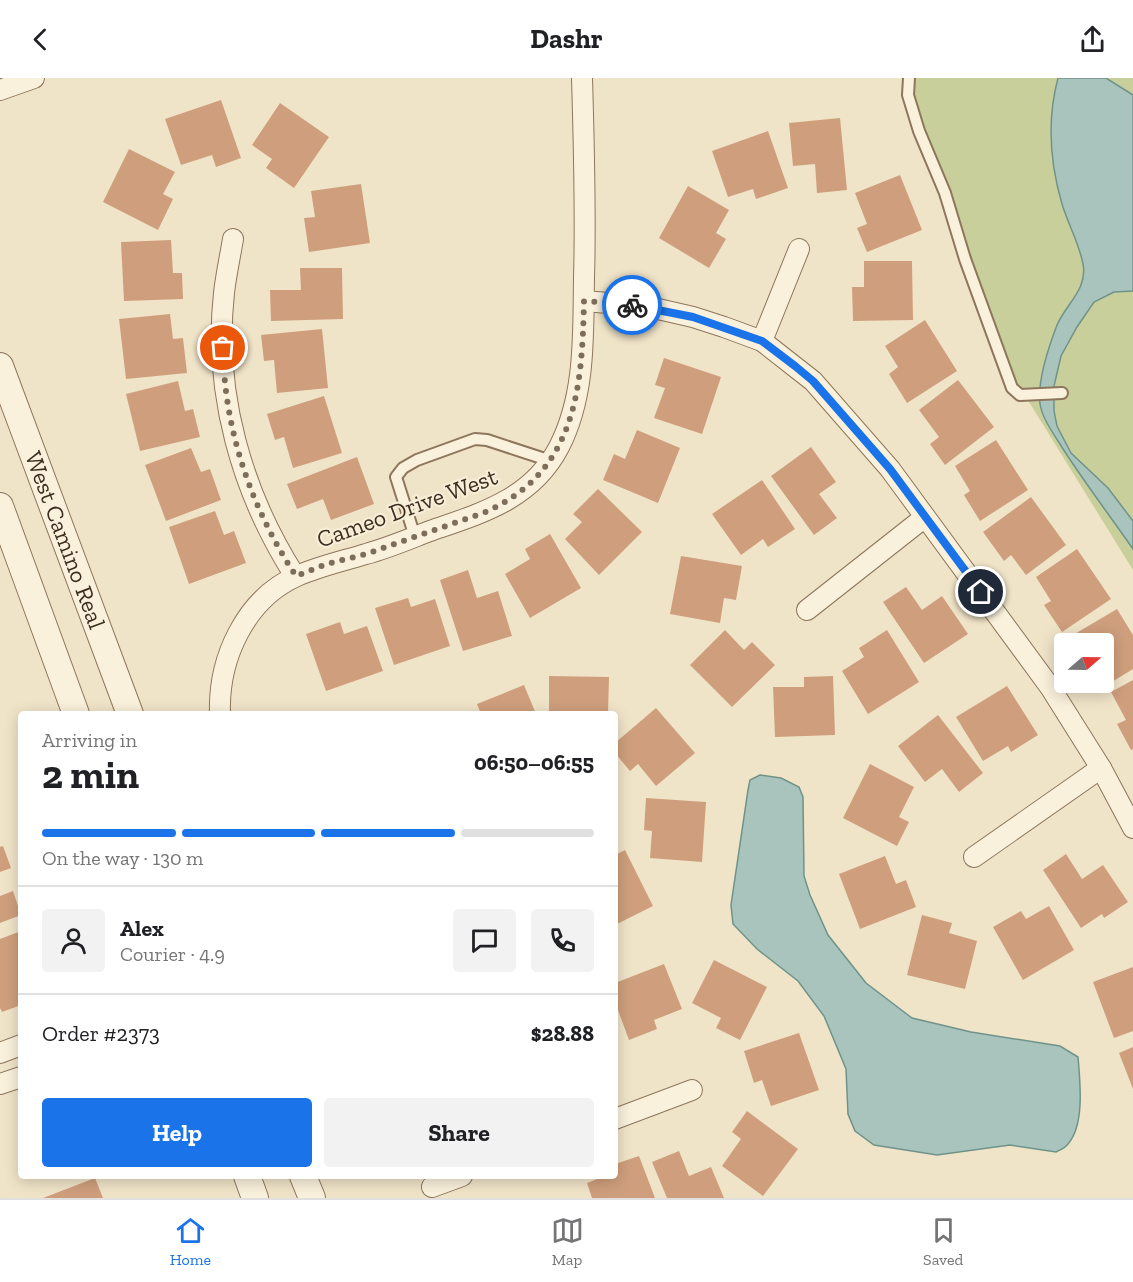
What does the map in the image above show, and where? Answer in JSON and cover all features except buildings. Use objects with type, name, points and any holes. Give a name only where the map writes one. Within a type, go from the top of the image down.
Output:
[{"type":"street","points":[[0,90],[34,78]]},
{"type":"street","name":"Cameo Drive West","points":[[220,711],[222,676],[233,642],[253,611],[279,586],[296,576],[327,564],[366,554],[499,506],[528,487],[551,461],[566,431],[577,394],[583,355],[586,210],[582,78]]},
{"type":"street","points":[[233,239],[224,293],[222,329],[223,366],[230,420],[244,473],[257,507],[282,555],[296,576]]},
{"type":"street","points":[[762,341],[799,249]]},
{"type":"street","points":[[584,301],[645,306],[693,317],[762,341],[813,381],[866,439],[1050,687],[1101,768],[1133,828]]},
{"type":"street","name":"West Camino Real","points":[[0,366],[129,711]]},
{"type":"street","name":"West Camino Real","points":[[0,506],[75,711]]},
{"type":"street","points":[[807,610],[926,517]]},
{"type":"street","points":[[974,857],[1101,768]]},
{"type":"street","points":[[0,1053],[18,1046]]},
{"type":"street","points":[[0,1084],[18,1078]]},
{"type":"street","points":[[618,1118],[692,1090]]},
{"type":"street","points":[[248,1179],[255,1198]]},
{"type":"street","points":[[304,1179],[312,1198]]},
{"type":"street","points":[[431,1187],[454,1179]]},
{"type":"lane","points":[[909,78],[908,95],[919,131],[945,193],[965,259],[1012,388],[1020,395],[1062,393]]},
{"type":"lane","points":[[416,537],[396,477],[403,468],[417,460],[475,439],[487,440],[551,461]]},
{"type":"green space","points":[[905,78],[1133,78],[1133,570],[1011,373]]},
{"type":"water","points":[[1058,78],[1106,78],[1133,95],[1133,291],[1114,292],[1094,302],[1077,327],[1061,356],[1054,386],[1054,411],[1057,426],[1071,453],[1108,488],[1133,521],[1133,549],[1067,455],[1047,423],[1040,404],[1044,364],[1057,325],[1079,289],[1084,273],[1079,249],[1062,204],[1055,173],[1051,125]]},
{"type":"water","points":[[760,775],[781,778],[799,787],[803,797],[804,876],[810,895],[828,935],[866,983],[912,1018],[971,1032],[1060,1046],[1078,1057],[1079,1114],[1073,1136],[1065,1147],[1056,1152],[1010,1145],[937,1155],[874,1145],[855,1131],[848,1114],[846,1069],[824,1016],[798,981],[757,949],[733,924],[731,905],[748,790],[750,780]]},
{"type":"way so far","points":[[223,348],[230,420],[244,473],[257,507],[282,555],[296,576],[483,513],[499,506],[528,487],[551,461],[566,431],[577,394],[583,355],[584,301],[632,305]]},
{"type":"route","points":[[632,305],[693,317],[762,341],[795,366],[813,381],[866,439],[981,592]]}]
